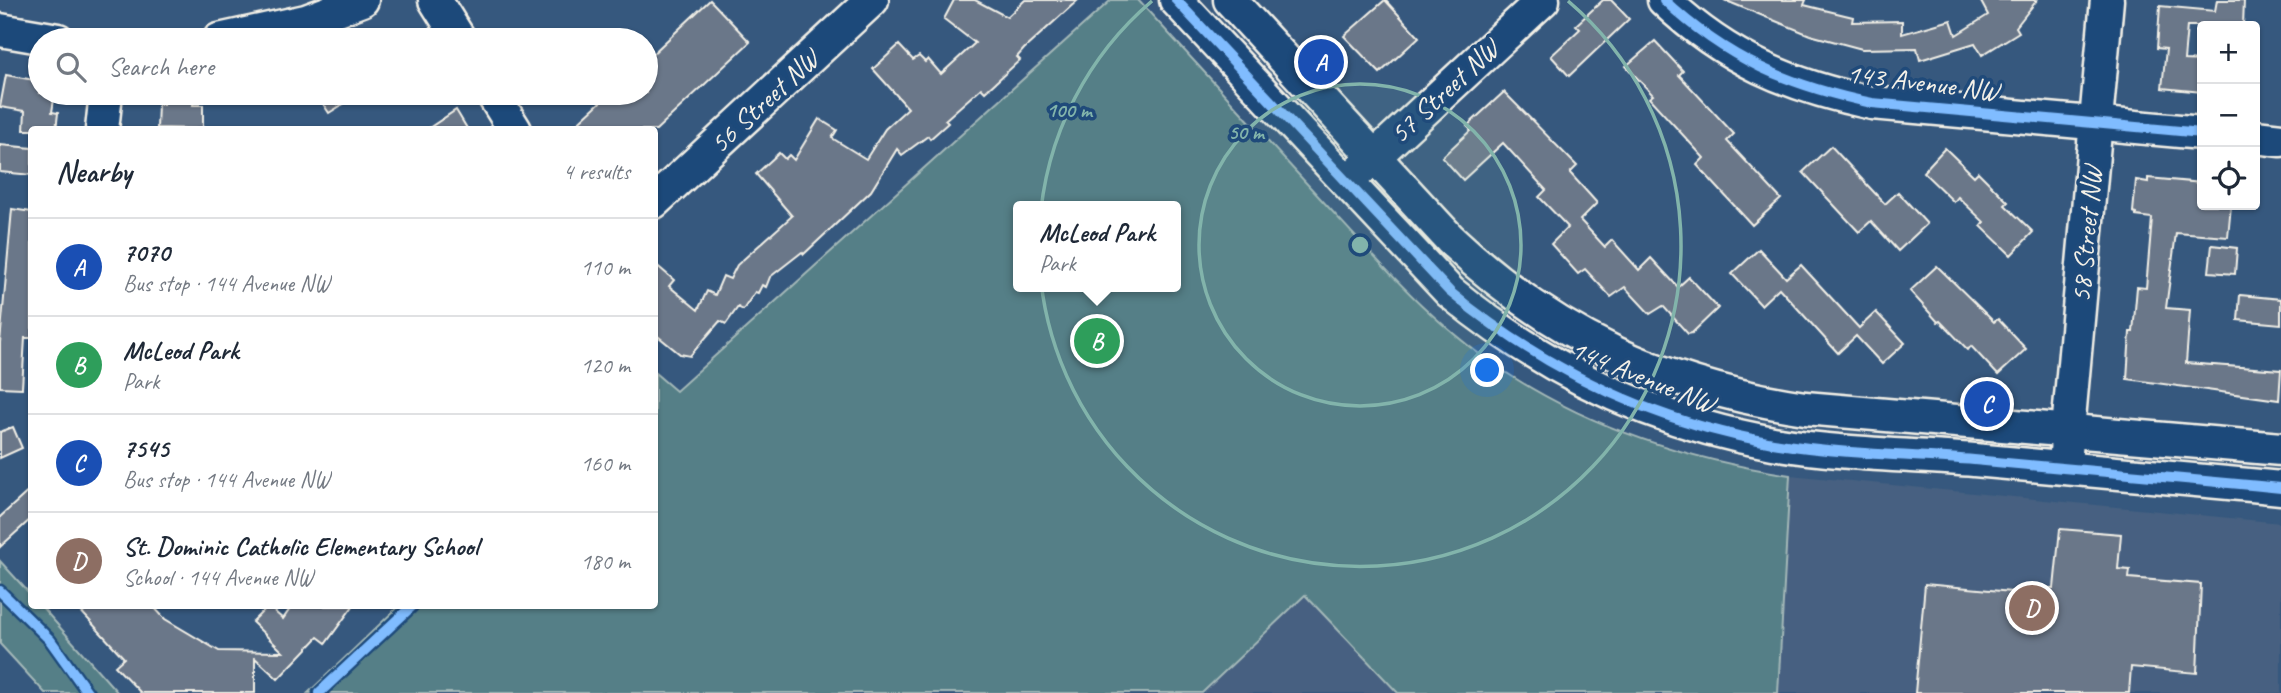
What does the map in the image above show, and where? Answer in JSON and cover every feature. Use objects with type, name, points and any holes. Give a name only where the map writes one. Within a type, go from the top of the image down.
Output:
[{"type":"street","points":[[274,28],[306,21],[362,0]]},
{"type":"street","points":[[435,0],[452,28]]},
{"type":"street","name":"56 Street NW","points":[[658,198],[873,0]]},
{"type":"street","name":"144 Avenue NW","points":[[1176,0],[1421,264],[1484,320],[1565,371],[1656,412],[1701,427],[1776,443],[2281,488]]},
{"type":"street","name":"144 Avenue NW","points":[[1230,0],[1450,239],[1505,288],[1577,336],[1640,366],[1687,383],[1770,402],[2281,449]]},
{"type":"street","name":"57 Street NW","points":[[1346,183],[1543,0]]},
{"type":"street","name":"143 Avenue NW","points":[[1664,0],[1698,30],[1727,49],[1778,78],[1805,87],[1872,103],[2197,133]]},
{"type":"street","name":"58 Street NW","points":[[2065,468],[2107,0]]},
{"type":"street","points":[[0,30],[28,35]]},
{"type":"street","points":[[102,126],[105,105]]},
{"type":"street","points":[[499,105],[512,126]]},
{"type":"street","points":[[2260,137],[2281,139]]},
{"type":"shaded area","points":[[1790,475],[2281,523],[2281,693],[1778,693]]},
{"type":"shaded area","points":[[1305,594],[1398,693],[1202,693]]},
{"type":"green space","points":[[1111,0],[1138,0],[1387,271],[1434,317],[1485,358],[1545,396],[1612,428],[1681,452],[1790,475],[1778,693],[1398,693],[1305,595],[1202,693],[308,693],[396,609],[658,609],[658,376],[676,391]]},
{"type":"green space","points":[[0,561],[28,592],[28,609],[44,609],[118,693],[45,693],[0,644]]},
{"type":"building","points":[[710,0],[750,42],[658,128],[658,126],[574,126],[597,105],[658,105],[658,49]]},
{"type":"building","points":[[954,0],[975,0],[1007,17],[1025,0],[1078,0],[1024,49],[1017,57],[1020,60],[985,92],[981,88],[945,120],[948,123],[930,139],[928,136],[902,155],[897,149],[871,191],[804,254],[802,252],[770,277],[766,287],[762,285],[758,293],[755,292],[743,310],[738,307],[726,324],[720,321],[690,356],[680,354],[658,336],[658,266],[674,280],[669,286],[698,310],[707,291],[715,295],[723,276],[730,279],[737,265],[792,216],[756,174],[779,153],[785,159],[789,155],[794,160],[819,119],[837,130],[832,138],[866,159],[885,129],[908,108],[873,69],[899,45],[913,60],[919,56],[925,62],[928,59],[941,74],[975,43],[944,19]]},
{"type":"building","points":[[1385,0],[1419,37],[1380,73],[1344,36]]},
{"type":"building","points":[[1603,0],[1611,0],[1629,19],[1569,76],[1551,56],[1580,29],[1576,25]]},
{"type":"building","points":[[1724,0],[1806,0],[1804,5],[1853,17],[1852,22],[1902,21],[1902,34],[1951,20],[1956,35],[1988,15],[1980,0],[2037,0],[2016,27],[2019,32],[1982,55],[1975,43],[1920,60],[1917,48],[1862,49],[1810,35]]},
{"type":"building","points":[[2217,0],[2244,0],[2243,21],[2197,21],[2197,26],[2187,26],[2184,60],[2197,61],[2197,92],[2162,88],[2166,49],[2157,48],[2160,6],[2215,11]]},
{"type":"building","points":[[1655,41],[1683,71],[1679,75],[1734,134],[1727,141],[1781,199],[1752,225],[1697,165],[1704,158],[1649,98],[1653,95],[1626,66]]},
{"type":"building","points":[[6,75],[28,79],[28,105],[53,105],[52,112],[58,113],[56,126],[28,126],[28,130],[24,130],[25,111],[0,107]]},
{"type":"building","points":[[1504,92],[1577,166],[1570,173],[1597,203],[1580,220],[1605,247],[1612,240],[1639,270],[1651,258],[1678,287],[1689,277],[1718,308],[1692,333],[1688,334],[1663,306],[1650,314],[1625,287],[1611,297],[1585,269],[1578,274],[1551,244],[1568,227],[1539,197],[1546,190],[1503,143],[1463,180],[1442,157],[1471,130],[1467,126]]},
{"type":"building","points":[[158,105],[203,105],[203,126],[157,126]]},
{"type":"building","points":[[324,105],[342,105],[329,113]]},
{"type":"building","points":[[456,110],[466,126],[432,126]]},
{"type":"building","points":[[0,145],[28,148],[28,175],[0,172]]},
{"type":"building","points":[[1831,146],[1885,204],[1898,192],[1927,224],[1898,251],[1871,221],[1859,232],[1803,172]]},
{"type":"building","points":[[1945,148],[1974,176],[1978,172],[2008,202],[2005,205],[2033,232],[2011,255],[1981,226],[1984,222],[1958,197],[1954,202],[1923,172]]},
{"type":"building","points":[[2148,178],[2197,183],[2197,210],[2231,210],[2228,237],[2176,233],[2166,308],[2190,310],[2186,363],[2281,370],[2279,400],[2127,379],[2137,287],[2146,288],[2152,218],[2136,216],[2133,212],[2136,180],[2148,182]]},
{"type":"building","points":[[12,209],[28,211],[28,338],[25,338],[22,388],[0,387],[0,343]]},
{"type":"building","points":[[2212,245],[2237,248],[2235,274],[2209,272]]},
{"type":"building","points":[[1759,249],[1786,278],[1801,265],[1859,328],[1876,312],[1905,343],[1882,364],[1856,336],[1838,353],[1779,288],[1761,305],[1732,274]]},
{"type":"building","points":[[1937,266],[1994,322],[1998,319],[2026,349],[1998,375],[1971,346],[1968,350],[1938,322],[1910,291]]},
{"type":"building","points":[[2240,295],[2281,299],[2281,324],[2238,320]]},
{"type":"building","points":[[13,427],[22,448],[0,458],[0,432]]},
{"type":"building","points":[[28,492],[28,522],[0,547],[0,517]]},
{"type":"building","points":[[2060,529],[2121,534],[2118,569],[2130,570],[2129,578],[2201,584],[2197,673],[2131,667],[2129,693],[1915,693],[1925,584],[2044,595],[2044,588],[2054,588]]},
{"type":"building","points":[[79,609],[156,609],[165,619],[219,651],[283,652],[252,622],[265,609],[271,609],[283,619],[290,609],[351,609],[326,643],[318,637],[278,679],[255,658],[255,693],[141,693],[115,666],[124,658]]},
{"type":"cycle path","points":[[1176,0],[1450,292],[1523,345],[1602,388],[1685,421],[1729,434],[1798,447],[2281,488]]},
{"type":"cycle path","points":[[1664,0],[1687,21],[1735,54],[1786,78],[1842,96],[1872,103],[2197,133]]},
{"type":"cycle path","points":[[0,591],[50,640],[88,693]]},
{"type":"cycle path","points":[[319,693],[409,609]]},
{"type":"place","name":"7070","points":[[1321,62]]},
{"type":"place","name":"McLeod Park","points":[[1097,341]]},
{"type":"place","name":"7545","points":[[1987,404]]},
{"type":"place","name":"St. Dominic Catholic Elementary School","points":[[2032,608]]}]
